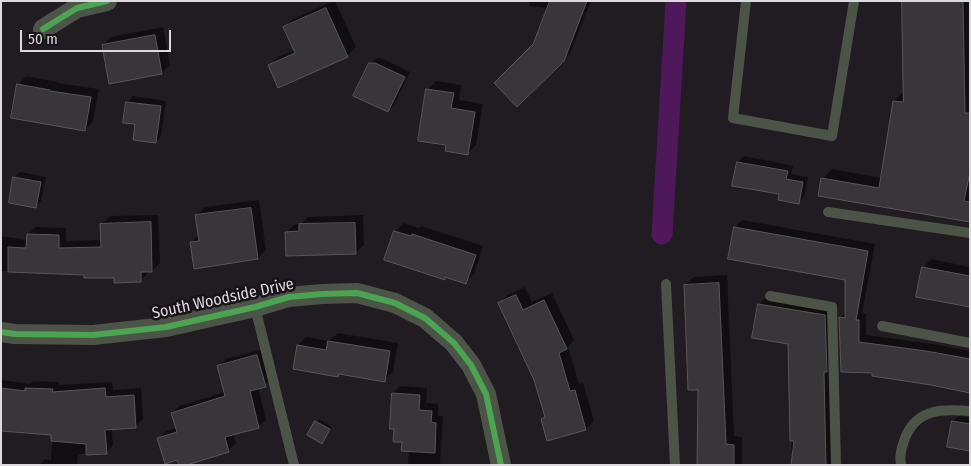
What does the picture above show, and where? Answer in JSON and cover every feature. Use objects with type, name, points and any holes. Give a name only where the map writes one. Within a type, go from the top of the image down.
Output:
[{"type":"street","points":[[43,29],[77,8],[107,1]]},
{"type":"street","name":"South Woodside Drive","points":[[1,332],[15,334],[93,334],[166,327],[255,307],[289,297],[322,294],[357,293],[395,303],[425,318],[454,343],[471,365],[486,394],[501,465]]},
{"type":"lane","points":[[746,1],[733,118],[832,136],[854,1]]},
{"type":"lane","points":[[828,212],[970,233]]},
{"type":"lane","points":[[666,284],[675,465]]},
{"type":"lane","points":[[770,296],[832,306],[836,465]]},
{"type":"lane","points":[[255,307],[294,465]]},
{"type":"lane","points":[[882,326],[970,343]]},
{"type":"lane","points":[[901,465],[900,458],[908,431],[920,416],[949,410],[970,411]]},
{"type":"building","points":[[550,1],[587,1],[564,61],[517,107],[494,83],[533,44]]},
{"type":"building","points":[[902,1],[963,1],[965,113],[970,113],[970,172],[964,201],[970,202],[970,222],[818,196],[821,178],[879,188],[893,101],[903,102]]},
{"type":"building","points":[[326,8],[348,57],[278,88],[268,65],[295,53],[283,27]]},
{"type":"building","points":[[155,35],[162,74],[109,84],[102,45]]},
{"type":"building","points":[[369,63],[375,63],[405,77],[388,112],[353,96]]},
{"type":"building","points":[[17,84],[91,97],[85,131],[11,118]]},
{"type":"building","points":[[426,89],[454,93],[451,108],[475,112],[468,155],[445,151],[446,145],[418,141]]},
{"type":"building","points":[[126,102],[161,106],[156,143],[133,140],[135,124],[123,123]]},
{"type":"building","points":[[737,162],[788,171],[786,179],[803,182],[799,204],[778,200],[779,194],[732,186]]},
{"type":"building","points":[[13,177],[41,182],[36,208],[9,203]]},
{"type":"building","points":[[251,208],[258,259],[194,269],[190,242],[199,241],[195,215]]},
{"type":"building","points":[[151,222],[152,272],[141,272],[141,282],[114,283],[114,278],[84,278],[84,275],[8,272],[8,247],[26,248],[27,234],[59,235],[59,248],[101,247],[100,224]]},
{"type":"building","points":[[355,223],[356,254],[286,256],[285,232],[299,231],[299,224]]},
{"type":"building","points":[[734,227],[868,251],[856,320],[859,320],[859,342],[970,359],[970,393],[872,376],[872,373],[841,372],[839,317],[845,318],[845,280],[728,259]]},
{"type":"building","points":[[394,231],[411,236],[412,234],[476,255],[466,284],[445,277],[445,280],[384,260]]},
{"type":"building","points":[[922,267],[970,276],[970,307],[916,297]]},
{"type":"building","points":[[719,283],[726,444],[734,445],[734,465],[697,465],[698,390],[688,390],[684,285]]},
{"type":"building","points":[[516,295],[523,310],[544,300],[567,349],[559,353],[570,391],[575,390],[586,430],[547,441],[541,419],[545,417],[534,380],[498,303]]},
{"type":"building","points":[[758,304],[825,315],[827,372],[824,372],[826,465],[791,465],[794,441],[790,441],[788,344],[752,338]]},
{"type":"building","points":[[328,341],[390,351],[385,382],[339,374],[338,377],[293,369],[297,345],[326,350]]},
{"type":"building","points":[[257,355],[266,387],[250,391],[259,428],[225,437],[229,452],[187,465],[179,465],[177,460],[165,464],[157,438],[177,432],[171,413],[225,396],[217,366]]},
{"type":"building","points":[[1,388],[25,391],[25,388],[53,389],[52,392],[105,388],[106,397],[134,395],[136,428],[105,430],[107,454],[86,455],[86,444],[51,441],[51,435],[1,431]]},
{"type":"building","points":[[392,393],[420,395],[419,410],[432,411],[431,422],[436,423],[435,453],[401,451],[402,442],[393,442],[394,429],[390,429]]},
{"type":"building","points":[[315,421],[330,429],[322,444],[307,435]]},
{"type":"building","points":[[952,421],[970,424],[970,451],[947,447]]},
{"type":"waterway","points":[[662,234],[676,1]]},
{"type":"cycle path","points":[[43,29],[77,8],[107,1]]},
{"type":"cycle path","points":[[1,332],[15,334],[93,335],[166,327],[255,307],[289,297],[322,294],[357,293],[395,303],[425,318],[454,343],[471,365],[486,394],[501,465]]}]
